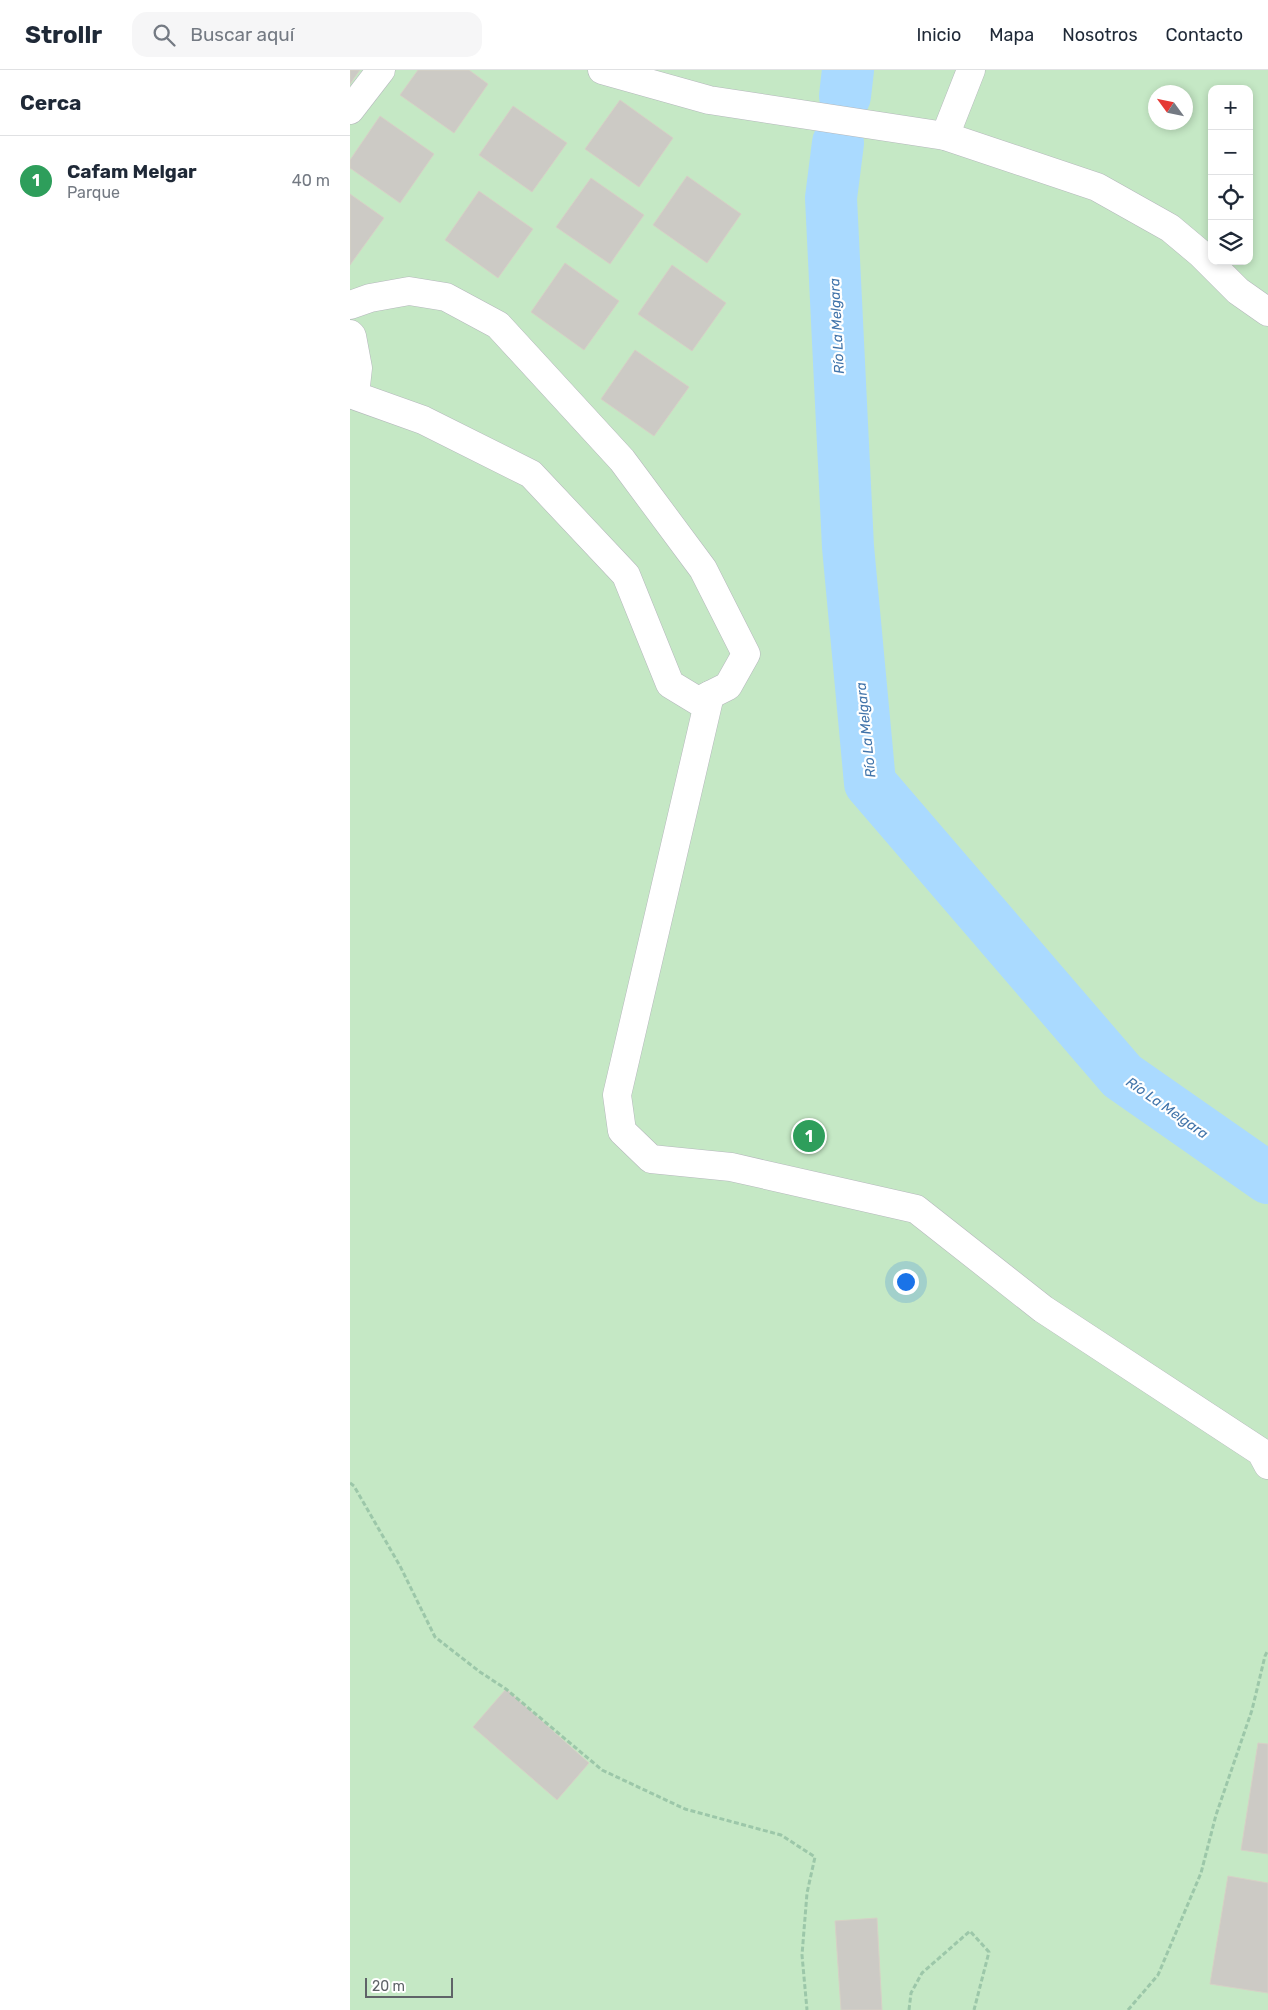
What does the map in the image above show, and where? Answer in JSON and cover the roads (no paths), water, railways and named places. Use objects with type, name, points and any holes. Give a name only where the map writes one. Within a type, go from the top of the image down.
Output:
[{"type":"lane","points":[[350,110],[381,70]]},
{"type":"lane","points":[[602,70],[709,100],[945,136],[1098,187],[1170,228],[1202,254],[1238,291],[1268,312]]},
{"type":"lane","points":[[945,136],[971,70]]},
{"type":"lane","points":[[350,305],[370,298],[409,291],[446,297],[498,325],[622,460],[703,568],[746,654],[728,686],[698,701],[670,684],[626,575],[531,474],[423,420],[352,395],[358,368],[350,334]]},
{"type":"lane","points":[[710,694],[617,1095],[622,1131],[651,1159],[731,1167],[916,1209],[1043,1309],[1261,1452],[1268,1465]]},
{"type":"waterway","name":"Río La Melgara","points":[[845,96],[848,70]]},
{"type":"waterway","name":"Río La Melgara","points":[[838,143],[831,198],[848,547],[870,783],[1122,1076],[1268,1178]]},
{"type":"place","name":"Cafam Melgar","points":[[809,1136]]}]
